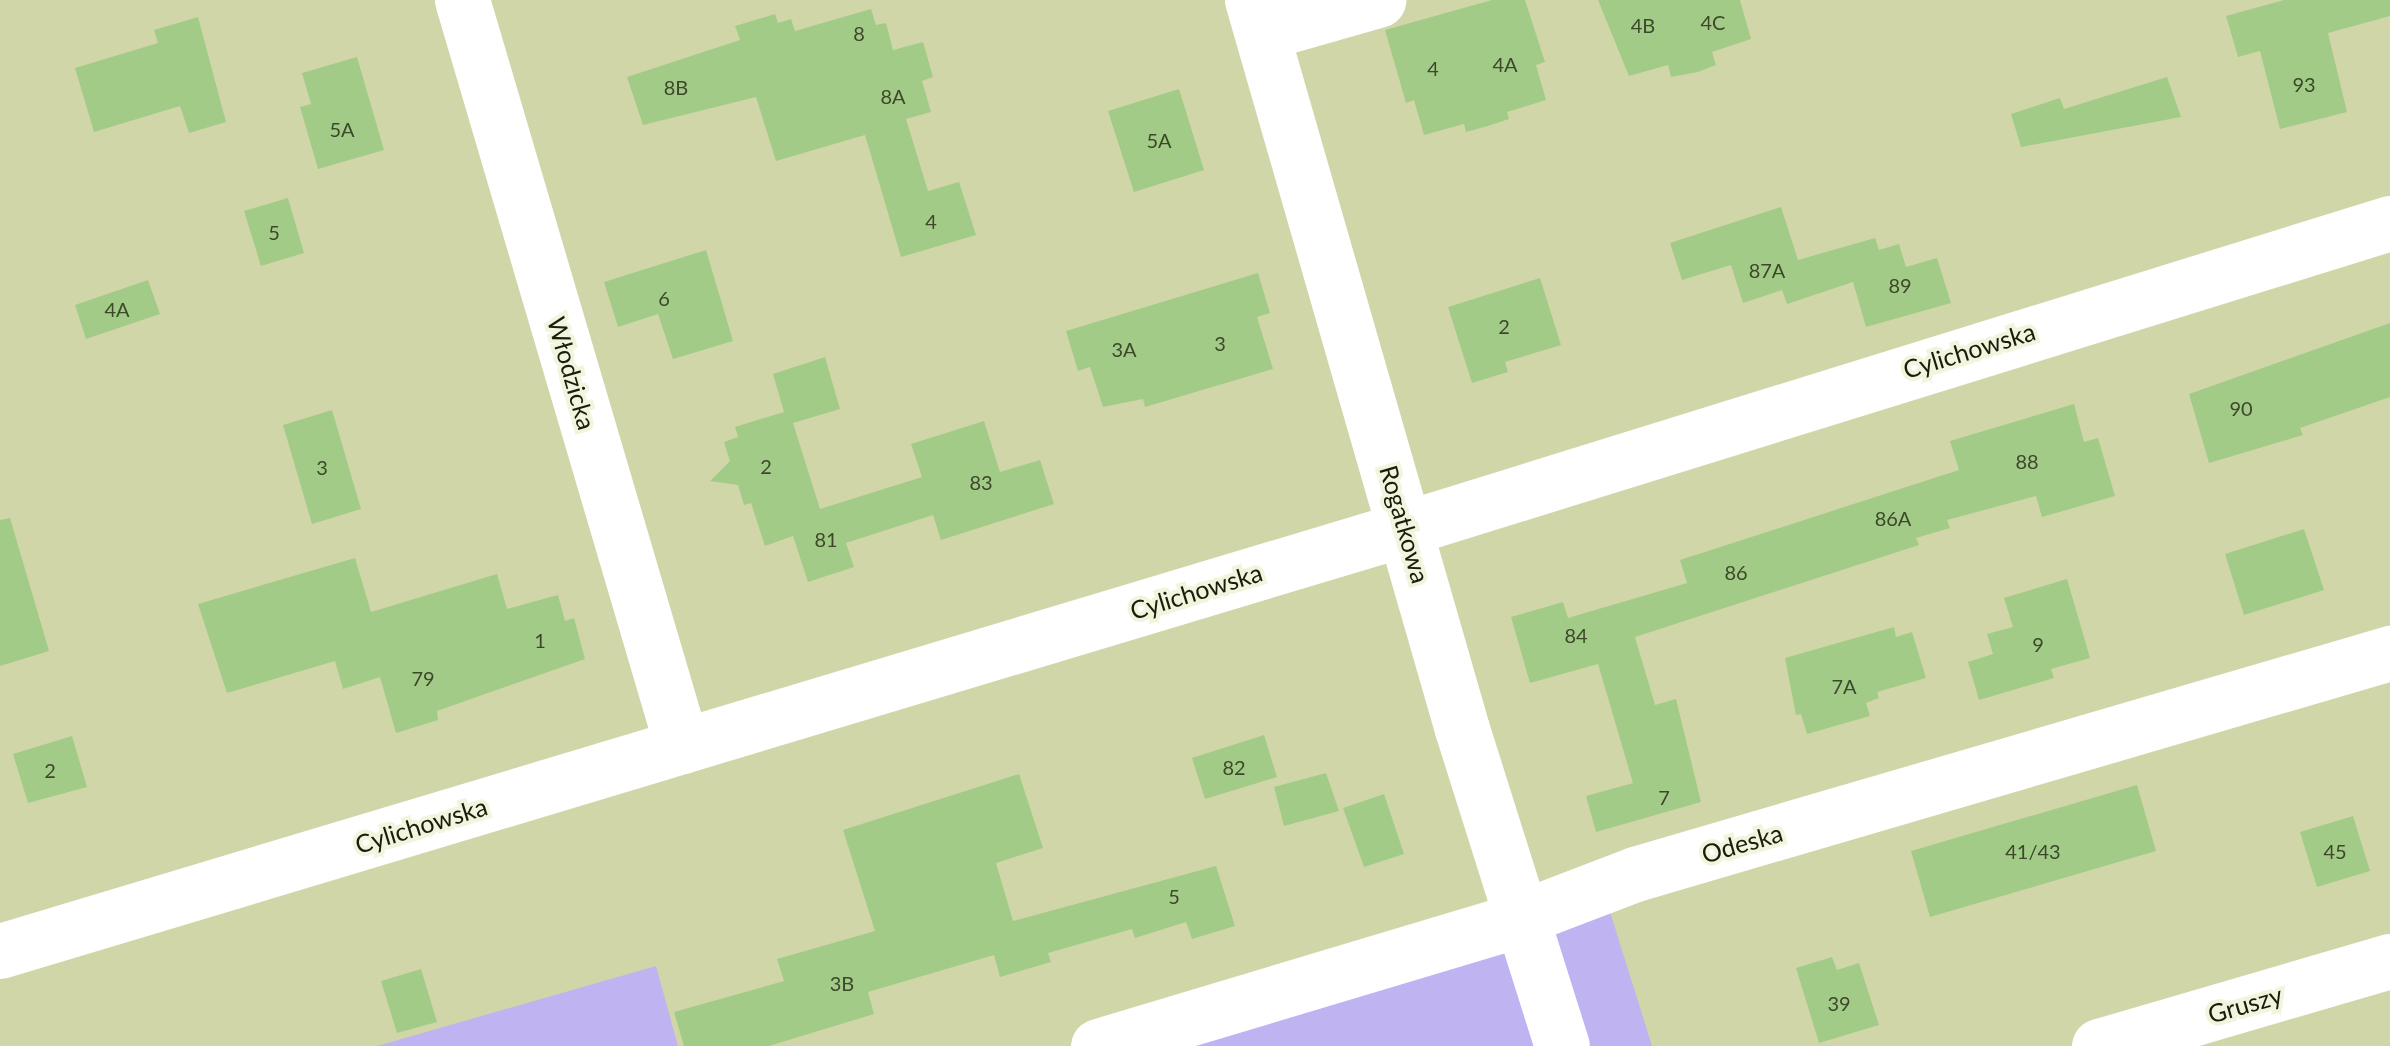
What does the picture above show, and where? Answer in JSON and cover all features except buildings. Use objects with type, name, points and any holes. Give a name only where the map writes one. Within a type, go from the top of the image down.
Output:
[{"type":"street","name":"Włodzicka","points":[[462,0],[682,746]]},
{"type":"street","points":[[1257,17],[1378,0]]},
{"type":"street","name":"Rogatkowa","points":[[1257,17],[1562,1046]]},
{"type":"street","name":"Cylichowska","points":[[0,951],[1407,528],[2390,223]]},
{"type":"street","name":"Odeska","points":[[1098,1046],[1521,916],[1635,874],[2390,653]]},
{"type":"street","name":"Gruszy","points":[[2099,1046],[2390,961]]},
{"type":"shaded area","points":[[1606,899],[1652,1046],[1576,1046],[1546,929]]},
{"type":"shaded area","points":[[1510,943],[1543,1046],[1153,1046]]},
{"type":"shaded area","points":[[656,966],[678,1046],[377,1046]]}]
